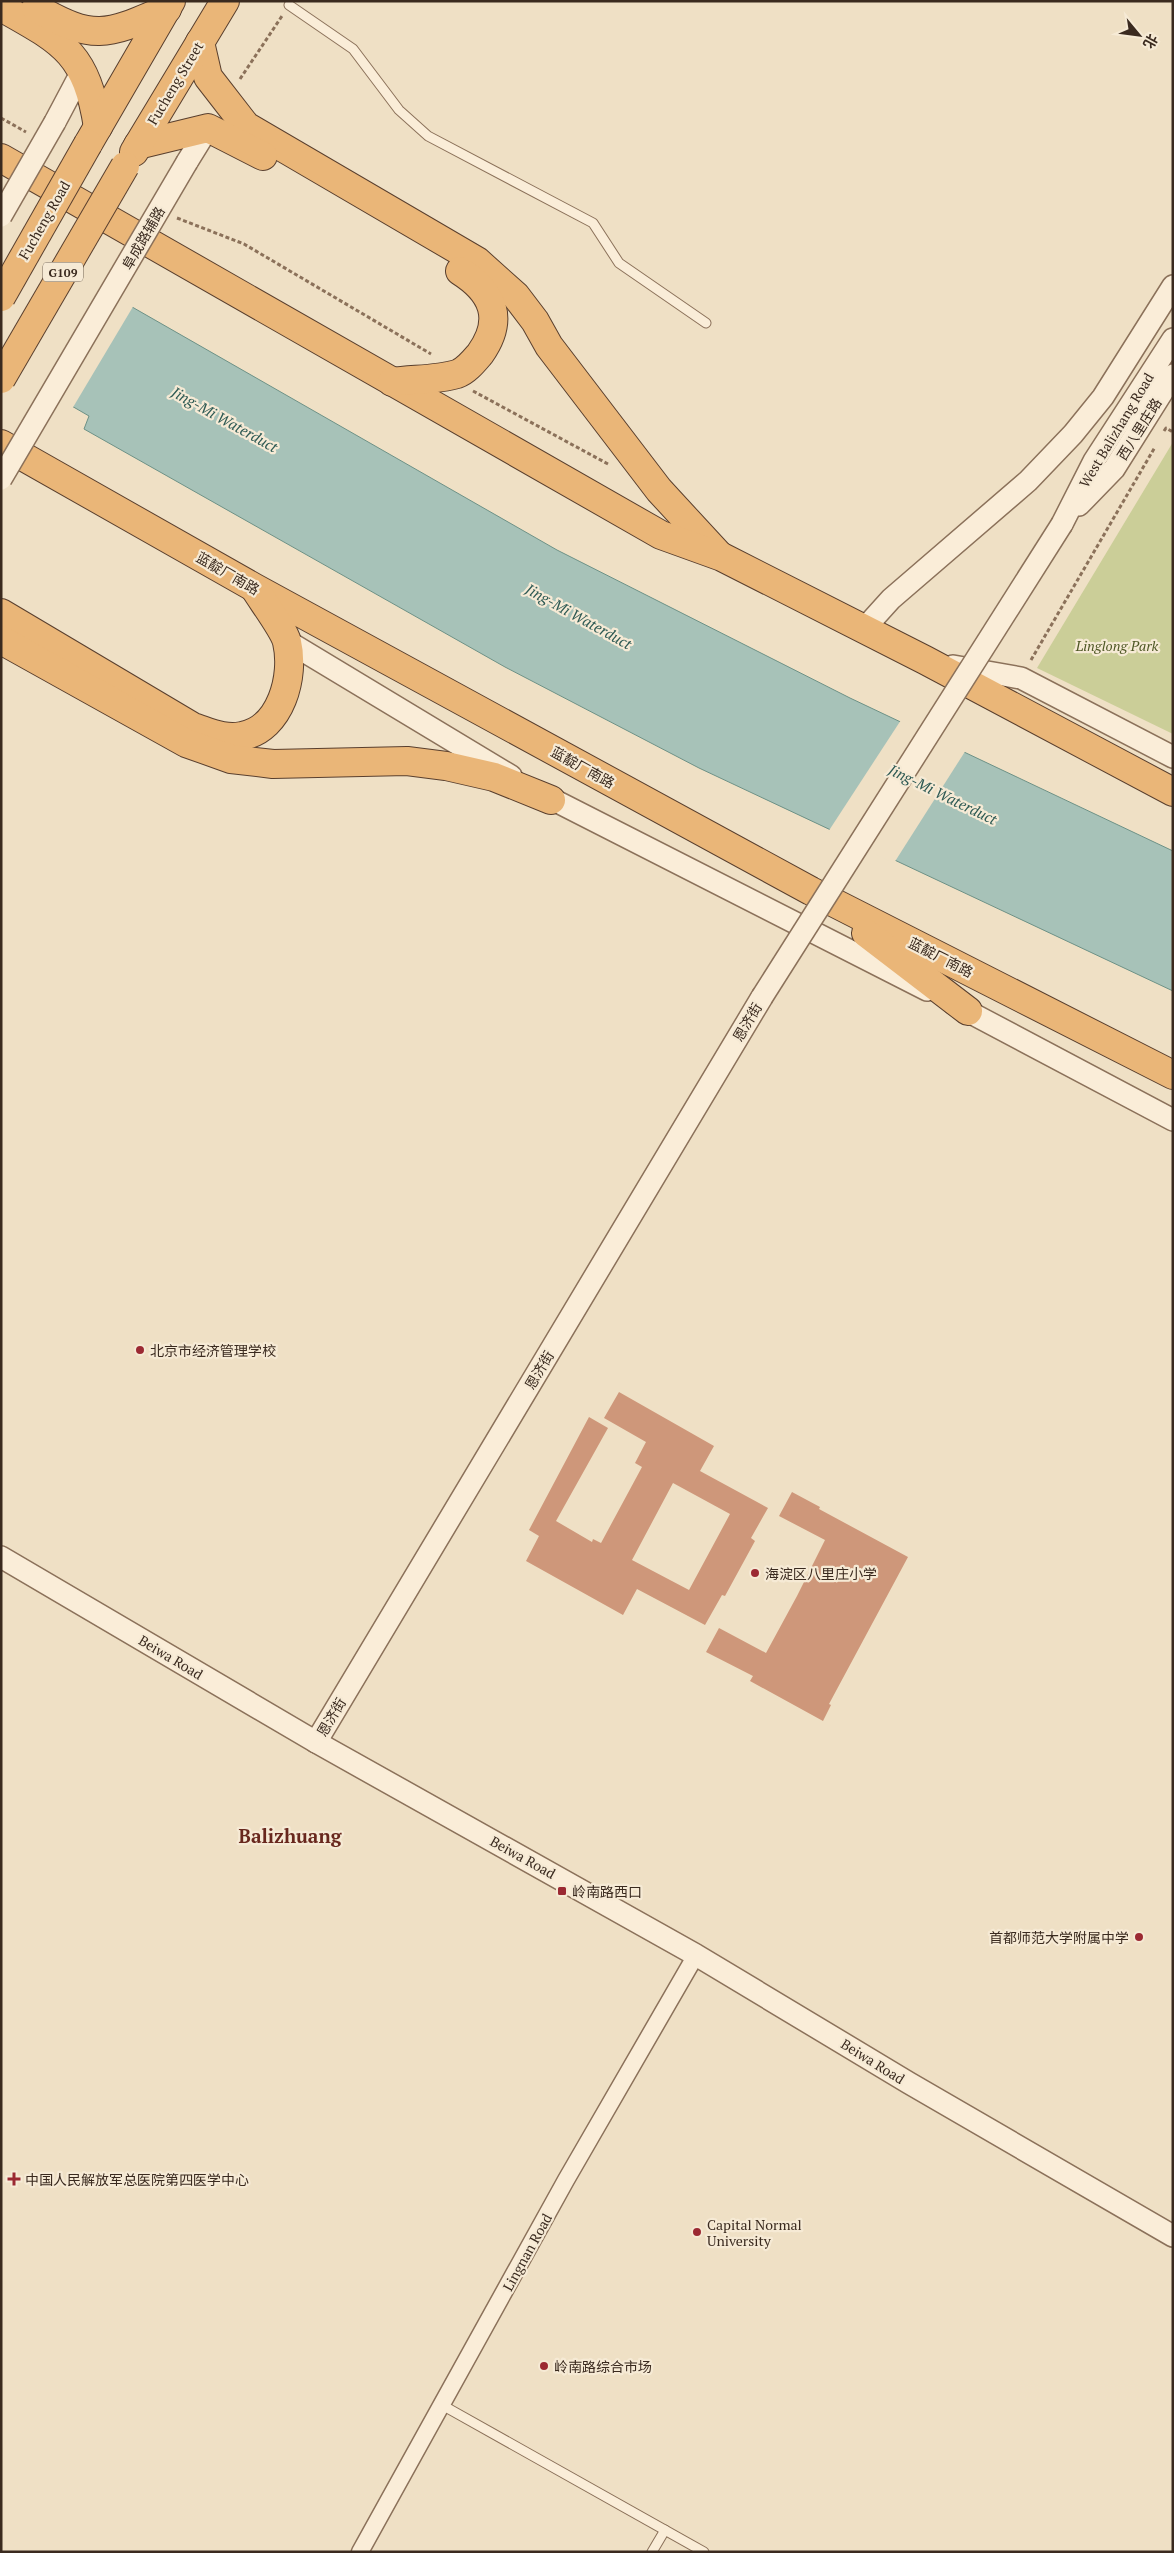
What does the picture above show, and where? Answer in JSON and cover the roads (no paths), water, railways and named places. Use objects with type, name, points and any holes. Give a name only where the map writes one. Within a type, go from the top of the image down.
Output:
[{"type":"highway","points":[[25,1],[61,22],[88,31],[106,31],[132,24],[169,5]]},
{"type":"highway","name":"Fucheng Street","points":[[132,155],[225,1]]},
{"type":"highway","name":"G109","points":[[93,136],[169,5]]},
{"type":"highway","points":[[1,7],[53,36],[73,57],[82,71],[93,97],[93,136]]},
{"type":"highway","points":[[200,42],[208,77],[246,126],[464,253],[497,278],[516,296],[549,346],[660,490],[722,558]]},
{"type":"highway","points":[[132,155],[208,128],[236,140],[450,264],[485,291],[492,306],[493,325],[486,345],[473,363],[459,374],[392,382]]},
{"type":"highway","name":"Fucheng Road","points":[[1,296],[93,136]]},
{"type":"highway","name":"G109","points":[[1,379],[132,155]]},
{"type":"highway","points":[[1,158],[83,203],[661,535],[722,558],[925,660],[1173,792]]},
{"type":"highway","name":"蓝靛厂南路","points":[[1,444],[254,588],[811,891],[1173,1074]]},
{"type":"highway","points":[[1,613],[193,727],[224,737],[242,736],[258,731],[274,715],[284,696],[289,671],[287,641],[254,588]]},
{"type":"highway","points":[[1,640],[186,743],[231,759],[273,764],[407,761],[446,766],[494,777],[551,800]]},
{"type":"highway","points":[[811,891],[968,1011]]},
{"type":"street","points":[[1,216],[82,71]]},
{"type":"street","name":"阜成路辅路","points":[[1,479],[208,128]]},
{"type":"street","points":[[862,630],[891,599],[1028,481],[1073,434],[1103,397],[1173,286]]},
{"type":"street","name":"West Balizhang Road","points":[[1062,524],[1094,461],[1173,339]]},
{"type":"street","name":"西八里庄路","points":[[1062,524],[1114,469],[1173,375]]},
{"type":"street","name":"恩济街","points":[[316,1742],[762,997],[1062,524]]},
{"type":"street","points":[[287,641],[551,800],[968,1011],[1173,1120]]},
{"type":"street","points":[[925,660],[1021,678],[1173,757]]},
{"type":"street","name":"Beiwa Road","points":[[1,1557],[316,1742],[696,1954],[909,2083],[1173,2236]]},
{"type":"street","name":"Lingnan Road","points":[[360,2552],[566,2180],[696,1954]]},
{"type":"lane","points":[[289,5],[353,49],[399,110],[428,136],[593,223],[620,263],[706,323]]},
{"type":"lane","points":[[442,2405],[704,2552]]},
{"type":"lane","points":[[652,2552],[664,2530]]},
{"type":"water","name":"Jing-Mi Waterduct","points":[[1,232],[557,550],[850,698],[1173,851],[1173,991],[699,768],[505,667],[84,429],[89,416],[1,365]]},
{"type":"place","name":"北京市经济管理学校","points":[[140,1350]]},
{"type":"place","name":"海淀区八里庄小学","points":[[755,1573]]},
{"type":"place","name":"岭南路西口","points":[[562,1891]]},
{"type":"place","name":"首都师范大学附属中学","points":[[1139,1937]]},
{"type":"place","name":"中国人民解放军总医院第四医学中心","points":[[14,2179]]},
{"type":"place","name":"Capital Normal University","points":[[697,2232]]},
{"type":"place","name":"岭南路综合市场","points":[[544,2366]]},
{"type":"district","name":"Balizhuang","points":[[290,1835]]},
{"type":"park label","name":"Linglong Park","points":[[1117,645]]}]
